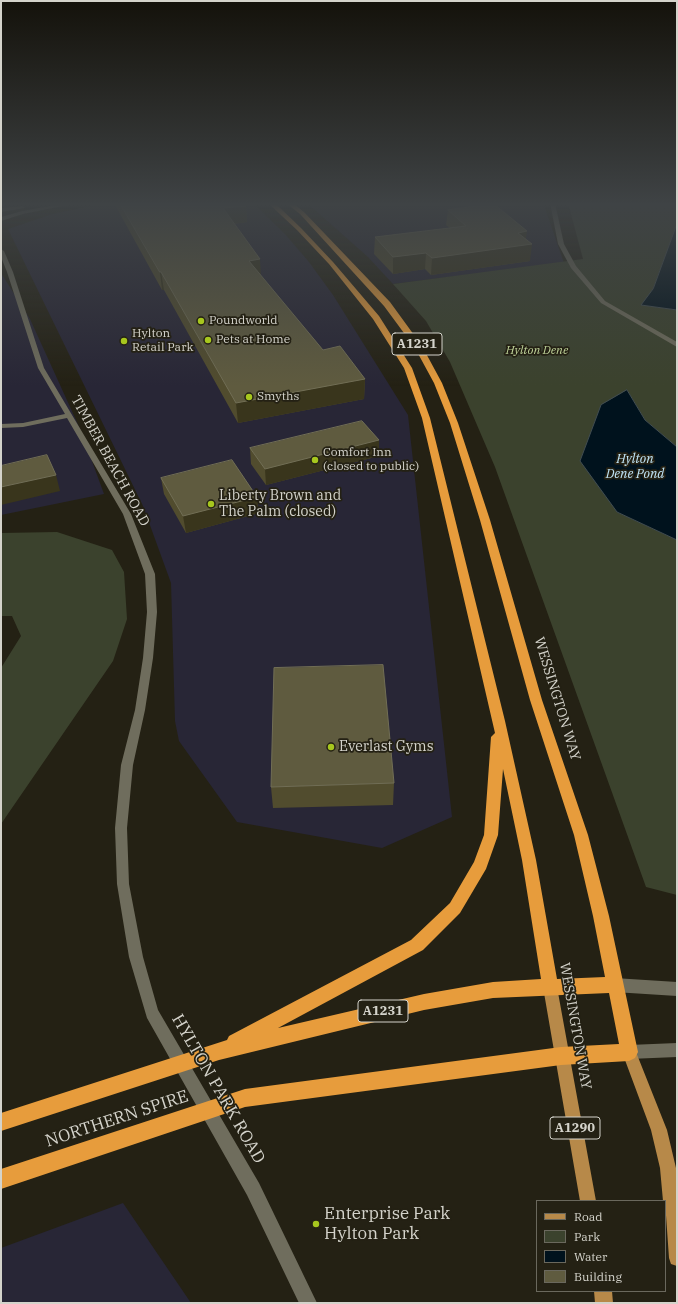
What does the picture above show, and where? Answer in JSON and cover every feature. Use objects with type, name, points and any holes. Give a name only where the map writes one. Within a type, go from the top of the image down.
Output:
[{"type":"highway","name":"WESSINGTON WAY","points":[[332,264],[376,318],[408,368],[428,426],[499,721],[529,860],[550,987]]},
{"type":"highway","name":"WESSINGTON WAY","points":[[350,264],[387,304],[419,348],[438,383],[454,423],[485,520],[536,700],[581,835],[601,916],[629,1052]]},
{"type":"highway","points":[[219,1051],[417,945],[455,908],[481,864],[491,835],[499,721]]},
{"type":"highway","points":[[550,987],[614,985]]},
{"type":"highway","name":"A1231","points":[[1,1122],[219,1051],[424,1002],[493,990],[550,987]]},
{"type":"highway","name":"NORTHERN SPIRE","points":[[1,1179],[245,1098],[561,1056],[629,1052]]},
{"type":"main road","name":"WESSINGTON WAY","points":[[550,987],[561,1056],[588,1200]]},
{"type":"main road","name":"WESSINGTON WAY","points":[[629,1052],[659,1130],[668,1168],[677,1258]]},
{"type":"main road","points":[[602,1292],[604,1303]]},
{"type":"street","name":"TIMBER BEACH ROAD","points":[[5,264],[41,368],[127,514],[150,574],[152,612],[148,658],[140,710],[127,765],[121,828],[123,884]]},
{"type":"street","points":[[571,264],[603,302],[677,345]]},
{"type":"street","points":[[1,426],[23,424],[68,416]]},
{"type":"street","name":"HYLTON PARK ROAD","points":[[123,884],[136,957],[152,1013],[253,1189],[308,1303]]},
{"type":"street","points":[[614,985],[677,989]]},
{"type":"street","points":[[629,1052],[677,1050]]},
{"type":"shaded area","points":[[25,264],[310,264],[333,295],[408,415],[452,817],[382,848],[237,822],[179,741],[175,721],[171,583],[143,506]]},
{"type":"shaded area","points":[[374,264],[557,264],[393,284]]},
{"type":"shaded area","points":[[1,273],[30,319],[81,431],[104,494],[1,515]]},
{"type":"shaded area","points":[[123,1203],[191,1303],[1,1303],[1,1248]]},
{"type":"green space","name":"Hylton Dene","points":[[546,264],[662,264],[653,289],[642,305],[677,310],[677,447],[645,420],[627,390],[617,512],[677,540],[677,895],[646,887],[495,467],[450,362],[426,321],[393,284]]},
{"type":"green space","points":[[57,532],[112,550],[124,572],[127,619],[113,661],[1,824],[1,668],[21,636],[12,616],[1,616],[1,533]]},
{"type":"water","points":[[662,264],[677,264],[677,310],[641,305],[653,289]]},
{"type":"water","name":"Hylton Dene Pond","points":[[627,390],[645,420],[677,447],[677,540],[617,512],[580,461],[601,405]]},
{"type":"building","points":[[155,264],[251,264],[323,350],[340,346],[365,379],[236,403]]},
{"type":"building","points":[[362,421],[379,440],[265,469],[250,448]]},
{"type":"building","points":[[47,455],[56,475],[1,487],[1,466]]},
{"type":"building","points":[[232,460],[257,497],[183,516],[161,478]]},
{"type":"building","name":"Everlast Gyms","points":[[383,665],[394,783],[271,787],[274,668]]},
{"type":"place","name":"Poundworld","points":[[201,321]]},
{"type":"place","name":"Pets at Home","points":[[208,340]]},
{"type":"place","name":"Hylton Retail Park","points":[[124,341]]},
{"type":"place","name":"Smyths","points":[[249,397]]},
{"type":"place","name":"Comfort Inn (closed to public)","points":[[315,460]]},
{"type":"place","name":"Liberty Brown and The Palm (closed)","points":[[211,504]]},
{"type":"place","name":"Everlast Gyms","points":[[331,747]]},
{"type":"place","name":"Enterprise Park Hylton Park","points":[[316,1224]]}]
